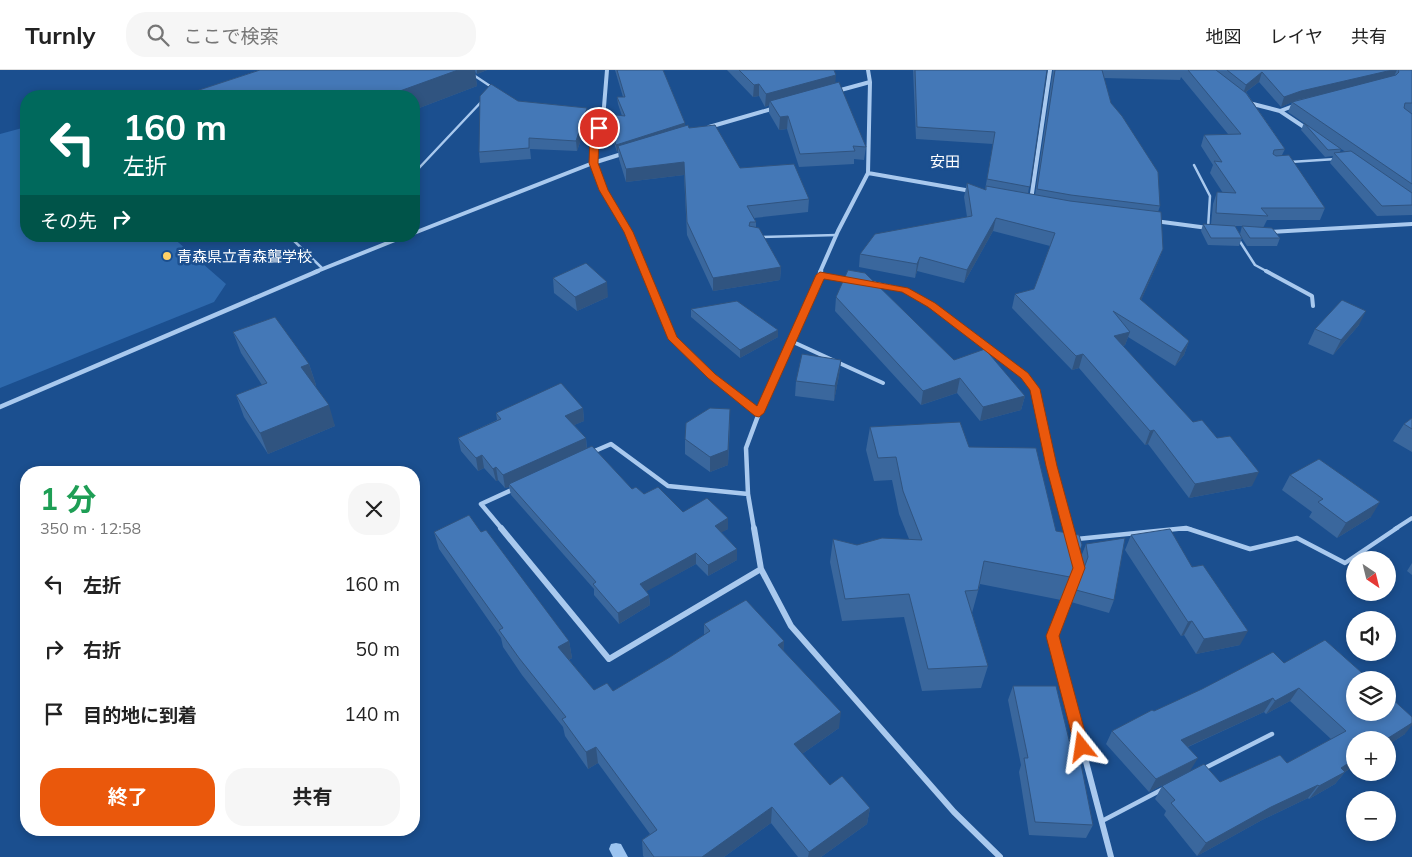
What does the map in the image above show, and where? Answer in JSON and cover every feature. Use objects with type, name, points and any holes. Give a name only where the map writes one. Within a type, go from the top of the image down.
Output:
[{"type":"street","points":[[607,70],[603,119],[594,138],[593,163],[604,190],[629,232],[673,339],[711,376],[759,413]]},
{"type":"street","points":[[868,70],[870,82],[868,173],[837,235],[759,413],[746,448],[748,494],[761,569],[790,626],[954,812],[1000,857]]},
{"type":"street","points":[[1021,202],[1030,203],[1050,70]]},
{"type":"street","points":[[834,92],[870,82]]},
{"type":"street","points":[[1247,102],[1280,111],[1310,132]]},
{"type":"street","points":[[1280,111],[1298,104]]},
{"type":"street","points":[[706,128],[780,107]]},
{"type":"street","points":[[420,231],[593,163],[631,151]]},
{"type":"street","points":[[868,173],[976,192]]},
{"type":"street","points":[[1151,221],[1216,228]]},
{"type":"street","points":[[1260,231],[1412,224]]},
{"type":"street","points":[[0,407],[390,242]]},
{"type":"street","points":[[820,275],[856,281]]},
{"type":"street","points":[[865,282],[904,290],[931,305],[1024,376],[1035,389],[1051,466],[1079,568],[1052,636],[1111,857]]},
{"type":"street","points":[[585,456],[611,444],[668,486],[748,494]]},
{"type":"street","points":[[524,484],[480,504],[610,659],[761,569]]},
{"type":"lane","points":[[420,167],[494,88],[466,70]]},
{"type":"lane","points":[[1281,163],[1338,158]]},
{"type":"lane","points":[[1194,165],[1210,196],[1208,228]]},
{"type":"lane","points":[[761,237],[837,235]]},
{"type":"lane","points":[[1237,236],[1255,266],[1312,296],[1313,306]]},
{"type":"lane","points":[[294,242],[323,269]]},
{"type":"lane","points":[[791,341],[883,382]]},
{"type":"lane","points":[[1071,540],[1186,528],[1250,549],[1297,538],[1345,563],[1412,518]]},
{"type":"lane","points":[[1195,773],[1272,734]]},
{"type":"lane","points":[[1102,820],[1170,786]]},
{"type":"shaded area","name":"青森県立青森聾学校","points":[[20,129],[20,242],[178,242],[226,284],[214,302],[0,388],[0,134]]},
{"type":"building","points":[[260,70],[458,70],[403,90],[199,90]]},
{"type":"building","points":[[617,70],[663,70],[685,123],[616,145],[606,114],[625,116],[617,97],[625,97]]},
{"type":"building","points":[[739,70],[834,70],[836,75],[766,94],[759,84],[754,85]]},
{"type":"building","points":[[915,70],[1047,70],[1030,187],[987,179],[995,132],[917,127]]},
{"type":"building","points":[[1055,70],[1102,70],[1111,103],[1122,116],[1158,172],[1160,206],[1037,189]]},
{"type":"building","points":[[1188,70],[1216,70],[1246,93],[1285,149],[1274,150],[1273,154],[1276,156],[1289,155],[1325,208],[1261,208],[1268,216],[1216,213],[1217,192],[1236,193],[1214,161],[1222,162],[1204,135],[1241,134]]},
{"type":"building","points":[[1227,70],[1392,70],[1301,91],[1284,97],[1262,72],[1246,85]]},
{"type":"building","points":[[1398,70],[1412,70],[1412,103],[1405,103],[1404,108],[1412,114],[1412,184],[1292,102],[1396,75],[1399,72]]},
{"type":"building","points":[[839,82],[866,147],[853,146],[855,151],[800,154],[788,116],[780,117],[770,101]]},
{"type":"building","points":[[491,84],[518,101],[587,108],[576,141],[529,138],[529,148],[479,152],[480,96]]},
{"type":"building","points":[[1304,123],[1341,149],[1328,150]]},
{"type":"building","points":[[688,125],[689,128],[715,125],[740,168],[794,164],[809,199],[747,206],[756,222],[750,222],[749,226],[759,228],[781,267],[713,278],[687,222],[684,162],[626,169],[618,146]]},
{"type":"building","points":[[1351,151],[1412,193],[1412,205],[1382,206],[1334,153]]},
{"type":"building","points":[[967,183],[986,190],[986,186],[1070,201],[1161,212],[1163,249],[1140,299],[1189,341],[1181,353],[1113,311],[1130,332],[1114,336],[1193,422],[1202,420],[1217,438],[1230,436],[1259,472],[1195,484],[1154,430],[1150,431],[1083,354],[1076,356],[1015,294],[1034,289],[1055,233],[996,218],[967,270],[920,257],[917,264],[860,254],[875,234],[972,216]]},
{"type":"building","points":[[1203,224],[1235,226],[1242,238],[1211,238]]},
{"type":"building","points":[[1242,226],[1272,228],[1280,238],[1250,238]]},
{"type":"building","points":[[586,263],[607,282],[575,297],[553,278]]},
{"type":"building","points":[[848,270],[865,273],[954,360],[985,349],[1025,396],[983,407],[960,378],[923,391],[836,297]]},
{"type":"building","points":[[1342,300],[1366,311],[1341,340],[1315,329]]},
{"type":"building","points":[[737,301],[778,330],[740,350],[691,309]]},
{"type":"building","points":[[275,317],[309,364],[301,367],[329,405],[260,433],[236,395],[267,383],[233,332]]},
{"type":"building","points":[[802,354],[841,360],[835,386],[796,381]]},
{"type":"building","points":[[561,383],[583,408],[565,416],[586,438],[503,475],[496,467],[493,469],[482,455],[476,458],[458,438],[501,419],[496,413]]},
{"type":"building","points":[[710,408],[730,409],[728,450],[710,457],[685,439],[686,423]]},
{"type":"building","points":[[1412,418],[1412,429],[1404,424]]},
{"type":"building","points":[[960,422],[969,447],[1036,448],[1056,531],[1079,535],[1082,545],[1070,577],[984,561],[978,590],[965,591],[988,666],[928,669],[909,594],[845,599],[833,539],[857,545],[882,538],[922,540],[903,491],[896,457],[878,458],[870,427]]},
{"type":"building","points":[[592,446],[632,489],[636,487],[644,494],[658,487],[683,512],[707,498],[728,518],[715,526],[737,549],[708,565],[696,553],[640,584],[649,595],[618,613],[593,584],[596,582],[509,484]]},
{"type":"building","points":[[1319,459],[1380,502],[1346,523],[1318,502],[1323,499],[1290,475]]},
{"type":"building","points":[[469,515],[481,532],[486,530],[569,641],[558,647],[594,690],[607,683],[613,691],[710,631],[704,624],[746,600],[784,641],[778,645],[841,712],[794,744],[830,785],[842,776],[870,808],[809,852],[772,807],[702,857],[654,857],[642,840],[657,830],[596,747],[586,752],[562,719],[566,717],[499,630],[503,628],[434,532]]},
{"type":"building","points":[[1170,529],[1192,567],[1203,565],[1248,631],[1204,639],[1192,621],[1188,622],[1131,535]]},
{"type":"building","points":[[1125,538],[1114,600],[1076,590],[1088,557],[1086,544]]},
{"type":"building","points":[[1325,640],[1346,659],[1346,661],[1349,661],[1360,671],[1346,671],[1346,721],[1396,721],[1396,702],[1412,717],[1412,723],[1396,733],[1396,731],[1346,731],[1299,688],[1275,701],[1273,698],[1181,740],[1198,758],[1156,779],[1112,731],[1152,710],[1154,711],[1202,689],[1273,652],[1284,663]]},
{"type":"building","points":[[1013,686],[1056,686],[1072,752],[1078,749],[1093,825],[1035,822],[1024,758],[1028,758]]},
{"type":"building","points":[[1346,731],[1346,765],[1341,768],[1345,772],[1319,786],[1271,807],[1206,843],[1171,803],[1175,800],[1162,786],[1204,764],[1220,782],[1280,755],[1287,763]]},
{"type":"waterway","points":[[616,849],[621,857]]},
{"type":"place","name":"青森県立青森聾学校","points":[[167,256]]},
{"type":"district","name":"安田","points":[[945,161]]},
{"type":"route","points":[[599,128],[594,138],[593,163],[604,190],[629,232],[673,339],[711,376],[759,413],[820,275],[904,290],[931,305],[1024,376],[1035,389],[1051,466],[1079,568],[1052,636],[1082,747]]}]
